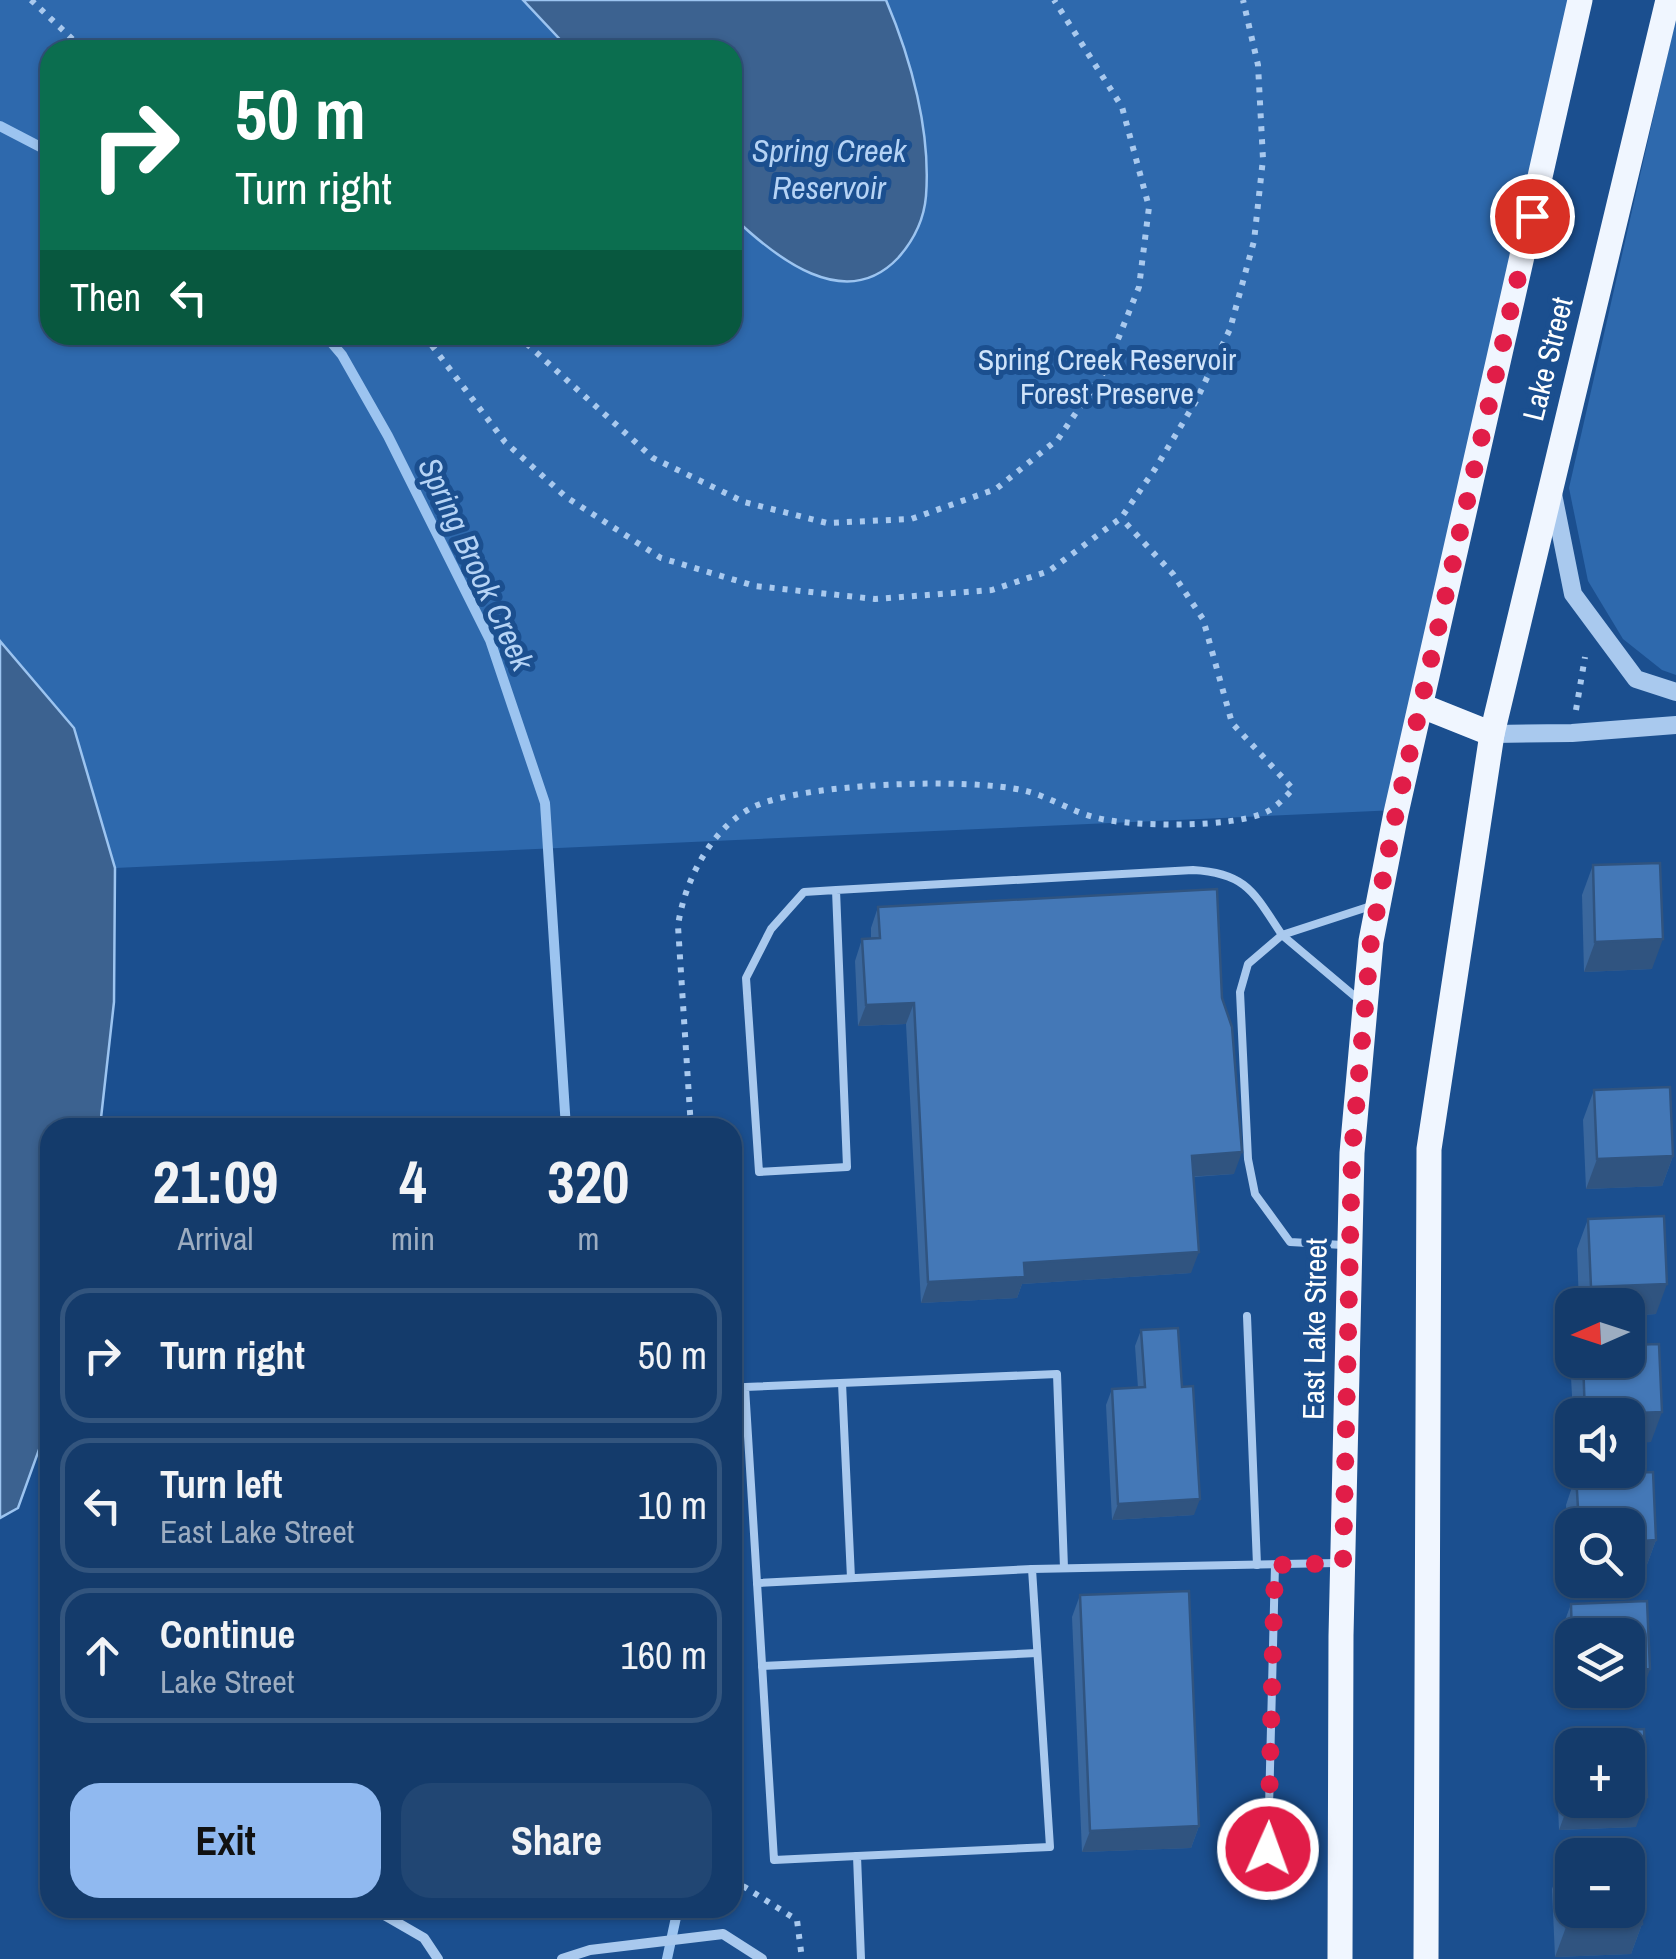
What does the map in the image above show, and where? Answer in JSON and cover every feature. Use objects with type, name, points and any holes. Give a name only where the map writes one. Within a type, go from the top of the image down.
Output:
[{"type":"main road","name":"Lake Street","points":[[1422,706],[1580,0]]},
{"type":"main road","name":"Lake Street","points":[[1492,734],[1668,0]]},
{"type":"main road","points":[[1422,706],[1492,734],[1429,1149],[1426,1959]]},
{"type":"main road","name":"East Lake Street","points":[[1340,1959],[1352,1153],[1378,904],[1422,706]]},
{"type":"street","points":[[1551,486],[1573,594],[1636,679],[1676,692]]},
{"type":"street","points":[[1492,734],[1676,725]]},
{"type":"street","points":[[389,1918],[424,1938],[438,1959]]},
{"type":"street","points":[[562,1959],[590,1950],[722,1934],[762,1959]]},
{"type":"lane","points":[[836,890],[847,1167],[759,1172],[746,978],[770,929],[804,892],[836,890],[1193,870],[1224,872],[1251,890],[1282,935],[1365,1006]]},
{"type":"lane","points":[[1350,1246],[1290,1242],[1255,1194],[1240,992],[1248,964],[1282,935],[1378,904]]},
{"type":"lane","points":[[1247,1316],[1258,1565]]},
{"type":"lane","points":[[1032,1568],[1050,1847],[774,1860],[745,1387],[1057,1374],[1064,1568]]},
{"type":"lane","points":[[842,1383],[851,1578]]},
{"type":"lane","points":[[757,1583],[1032,1568],[1343,1563]]},
{"type":"lane","points":[[1268,1849],[1275,1565]]},
{"type":"lane","points":[[762,1666],[1037,1654]]},
{"type":"lane","points":[[857,1856],[861,1959]]},
{"type":"path","points":[[31,0],[73,40]]},
{"type":"path","points":[[528,345],[653,458],[744,502],[827,524],[910,519],[996,489],[1058,439],[1106,369],[1139,287],[1149,207],[1122,108],[1054,0]]},
{"type":"path","points":[[432,345],[505,442],[566,498],[661,558],[756,586],[875,599],[992,590],[1049,571],[1120,518],[1156,469],[1196,401],[1230,330],[1254,241],[1263,158],[1258,66],[1244,0]]},
{"type":"path","points":[[690,1118],[680,963],[682,899],[723,831],[755,806],[800,794],[905,783],[993,786],[1028,791],[1092,817],[1124,824],[1218,822],[1265,813],[1293,789],[1232,723],[1203,619],[1173,574],[1120,518]]},
{"type":"path","points":[[1576,713],[1585,657]]},
{"type":"path","points":[[742,1886],[797,1920],[802,1959]]},
{"type":"green space","name":"Spring Creek Reservoir Forest Preserve","points":[[0,0],[1577,0],[1397,810],[115,868],[0,694]]},
{"type":"green space","points":[[1676,17],[1676,675],[1662,670],[1623,639],[1588,581],[1569,488]]},
{"type":"water","name":"Spring Creek Reservoir","points":[[523,0],[886,0],[911,71],[925,146],[925,205],[913,237],[898,258],[877,274],[856,281],[834,280],[790,262],[742,225],[742,40],[561,40]]},
{"type":"water","points":[[0,641],[74,728],[115,868],[114,1002],[101,1118],[40,1118],[40,1447],[18,1508],[0,1518]]},
{"type":"building","points":[[1660,863],[1663,939],[1595,942],[1593,865]]},
{"type":"building","points":[[1217,889],[1222,998],[1232,1027],[1242,1152],[1192,1156],[1199,1252],[1024,1263],[1025,1277],[928,1282],[914,1003],[866,1005],[862,939],[880,938],[878,907]]},
{"type":"building","points":[[1670,1087],[1673,1156],[1597,1159],[1594,1090]]},
{"type":"building","points":[[1664,1216],[1667,1284],[1591,1287],[1588,1219]]},
{"type":"building","points":[[1178,1328],[1182,1387],[1193,1386],[1200,1499],[1118,1504],[1112,1389],[1145,1387],[1141,1330]]},
{"type":"building","points":[[1645,1344],[1659,1344],[1662,1412],[1645,1413],[1645,1398],[1584,1398],[1584,1378],[1645,1378]]},
{"type":"building","points":[[1645,1472],[1653,1472],[1656,1540],[1645,1541],[1645,1508],[1578,1508],[1577,1488],[1645,1488]]},
{"type":"building","points":[[1189,1591],[1199,1826],[1090,1831],[1080,1595]]},
{"type":"building","points":[[1647,1601],[1650,1669],[1645,1669],[1645,1618],[1571,1618],[1571,1604]]},
{"type":"waterway","name":"Spring Brook Creek","points":[[0,126],[40,147]]},
{"type":"waterway","name":"Spring Brook Creek","points":[[334,345],[388,436],[490,640],[545,803],[565,1118]]},
{"type":"waterway","name":"Spring Brook Creek","points":[[667,1959],[676,1918]]},
{"type":"route","points":[[1268,1849],[1275,1565],[1343,1563],[1352,1153],[1371,940],[1396,813],[1532,216]]}]
